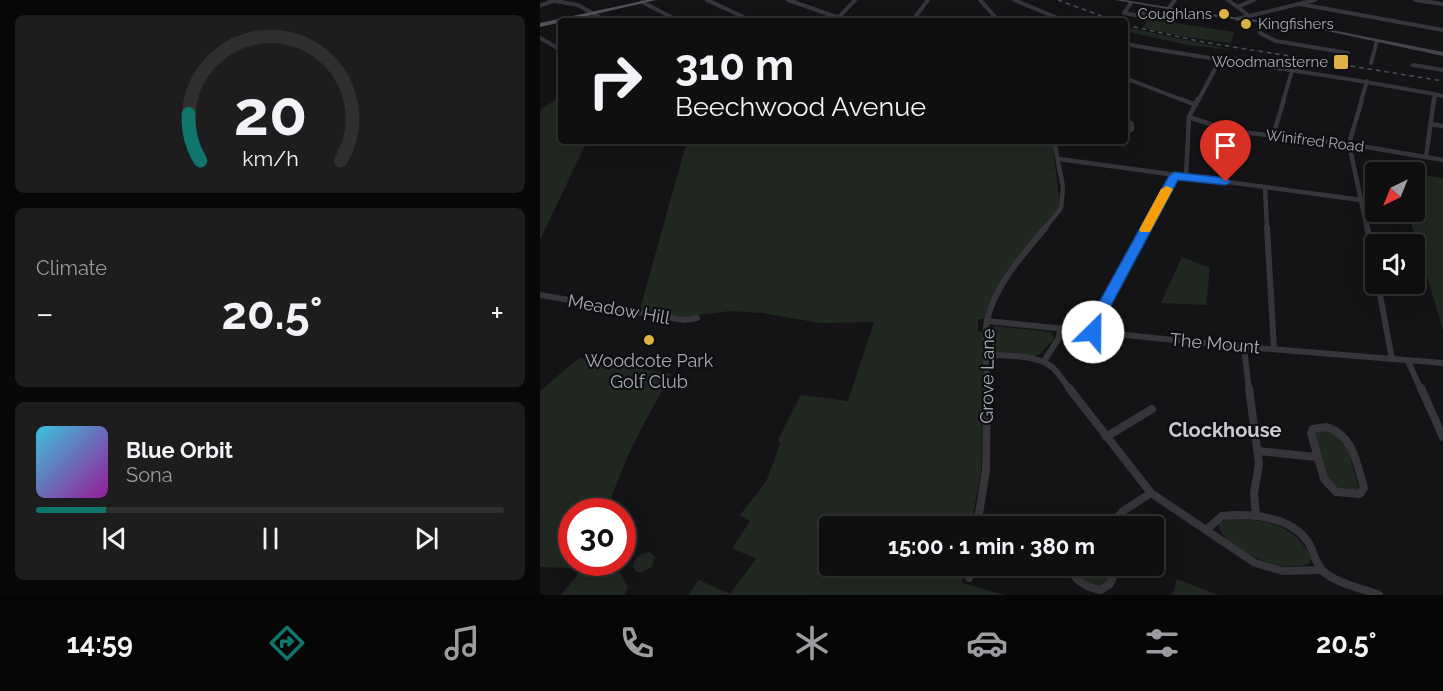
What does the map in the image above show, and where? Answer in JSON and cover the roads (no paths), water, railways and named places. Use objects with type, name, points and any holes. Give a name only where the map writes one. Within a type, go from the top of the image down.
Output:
[{"type":"main road","points":[[570,18],[654,0]]},
{"type":"main road","points":[[1118,0],[1322,30],[1443,54]]},
{"type":"main road","points":[[540,25],[558,21]]},
{"type":"street","points":[[540,6],[552,0],[578,5],[601,18]]},
{"type":"street","points":[[707,0],[746,18]]},
{"type":"street","points":[[788,0],[838,18],[855,0]]},
{"type":"street","points":[[914,18],[928,0]]},
{"type":"street","points":[[980,0],[996,18]]},
{"type":"street","points":[[1014,0],[1058,18]]},
{"type":"street","points":[[1168,9],[1175,0]]},
{"type":"street","points":[[1228,0],[1248,15]]},
{"type":"street","points":[[1238,7],[1254,0]]},
{"type":"street","points":[[1237,19],[1314,0]]},
{"type":"street","points":[[1415,0],[1443,4]]},
{"type":"street","points":[[642,2],[673,18]]},
{"type":"street","points":[[1128,2],[1124,13],[1140,16],[1143,13],[1151,14]]},
{"type":"street","points":[[1300,4],[1443,30]]},
{"type":"street","points":[[1260,22],[1260,33],[1274,40],[1348,52]]},
{"type":"street","points":[[540,38],[558,48]]},
{"type":"street","points":[[1371,63],[1377,41]]},
{"type":"street","points":[[1128,45],[1220,62],[1367,81],[1443,96]]},
{"type":"street","points":[[1186,176],[1189,117],[1220,62]]},
{"type":"street","points":[[1413,64],[1443,70]]},
{"type":"street","points":[[1273,136],[1292,71]]},
{"type":"street","points":[[1128,79],[1196,105]]},
{"type":"street","points":[[1367,81],[1349,144],[1368,234]]},
{"type":"street","points":[[1426,158],[1435,94]]},
{"type":"street","name":"Winifred Road","points":[[1189,117],[1228,130],[1349,144],[1443,160]]},
{"type":"street","points":[[1430,124],[1443,126]]},
{"type":"street","name":"Grove Lane","points":[[979,516],[986,470],[987,321],[996,295],[1014,267],[1061,208],[1063,187],[1055,144]]},
{"type":"street","points":[[1059,159],[1361,200]]},
{"type":"street","points":[[1093,332],[1093,326],[1174,176]]},
{"type":"street","points":[[1265,187],[1274,349]]},
{"type":"street","points":[[1380,294],[1392,358]]},
{"type":"street","name":"Meadow Hill","points":[[540,295],[684,320],[697,318]]},
{"type":"street","name":"The Mount","points":[[987,321],[1244,347],[1443,363]]},
{"type":"street","points":[[1044,361],[1059,338],[1060,328]]},
{"type":"street","points":[[1244,347],[1260,464],[1254,493],[1256,516]]},
{"type":"street","points":[[987,355],[1044,361],[1053,368],[1150,493],[1255,562],[1283,571],[1322,570],[1379,595]]},
{"type":"street","points":[[1408,361],[1443,437]]},
{"type":"street","points":[[1106,437],[1152,409]]},
{"type":"street","points":[[1312,429],[1336,429],[1342,432],[1347,436],[1364,488],[1363,492],[1359,495],[1347,495],[1330,490],[1325,484],[1316,457],[1312,429]]},
{"type":"street","points":[[1258,451],[1316,457]]},
{"type":"street","points":[[1117,516],[1150,493]]},
{"type":"street","points":[[1206,530],[1221,516],[1256,516],[1284,524],[1305,538],[1322,570]]},
{"type":"street","points":[[1072,576],[1098,590],[1105,589],[1113,576]]},
{"type":"railway","points":[[1058,0],[1107,18]]},
{"type":"railway","points":[[1128,26],[1203,42],[1443,81]]},
{"type":"place","name":"Coughlans","points":[[1224,14]]},
{"type":"place","name":"Kingfishers","points":[[1246,24]]},
{"type":"place","name":"Woodmansterne","points":[[1341,62]]},
{"type":"place","name":"Woodcote Park Golf Club","points":[[649,340]]},
{"type":"district","name":"Clockhouse","points":[[1225,430]]}]
